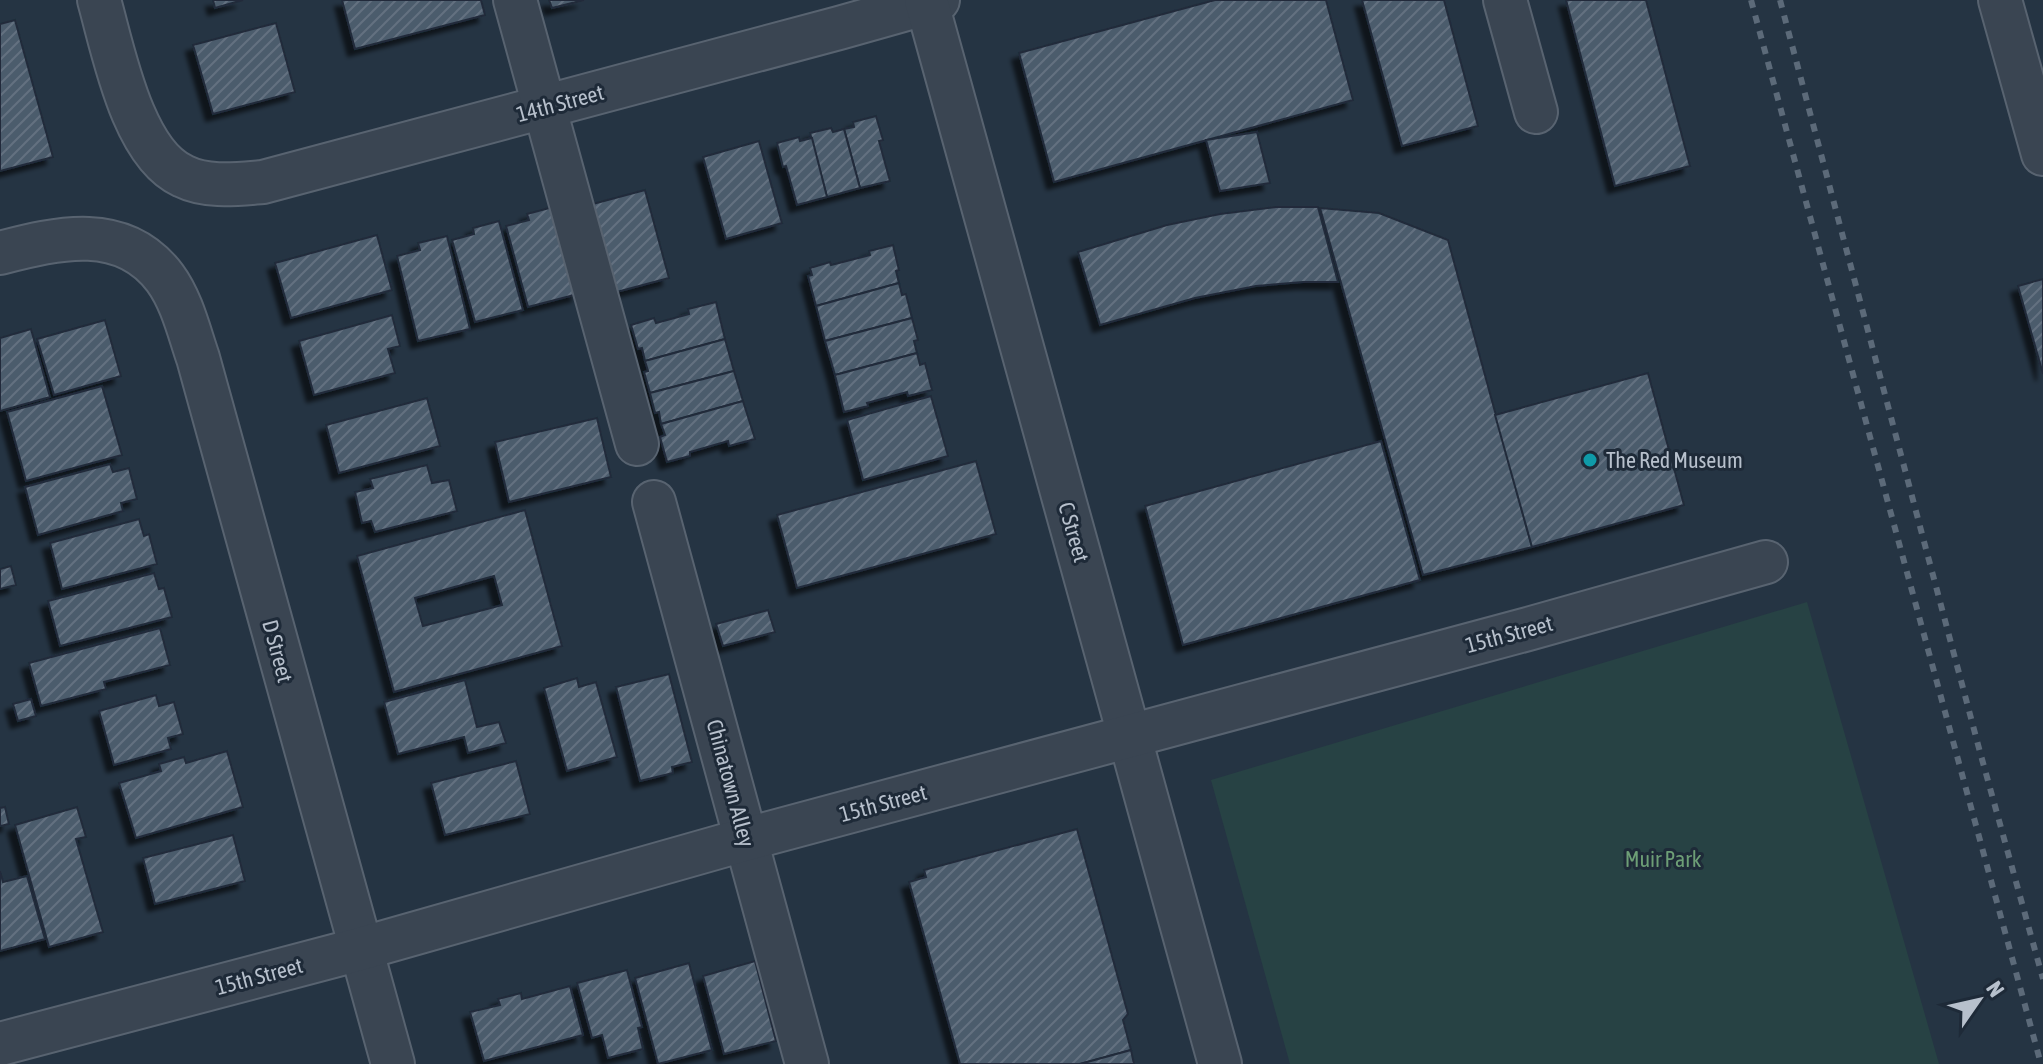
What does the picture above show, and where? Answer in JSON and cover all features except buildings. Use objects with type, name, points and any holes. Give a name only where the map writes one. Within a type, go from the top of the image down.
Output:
[{"type":"street","name":"14th Street","points":[[99,0],[125,91],[141,131],[160,159],[181,176],[230,185],[263,182],[930,1]]},
{"type":"street","points":[[515,0],[637,444]]},
{"type":"street","points":[[1505,0],[1536,112]]},
{"type":"street","points":[[2000,0],[2043,154]]},
{"type":"street","name":"C Street","points":[[930,1],[1220,1064]]},
{"type":"street","name":"D Street","points":[[0,253],[40,242],[98,239],[121,244],[137,252],[166,280],[188,329],[393,1064]]},
{"type":"street","name":"Chinatown Alley","points":[[654,502],[807,1064]]},
{"type":"street","name":"15th Street","points":[[0,1044],[360,949],[747,839],[1766,562]]},
{"type":"green space","name":"Muir Park","points":[[1807,602],[1939,1064],[1290,1064],[1211,780]]},
{"type":"railway","points":[[1751,0],[2041,1064]]},
{"type":"railway","points":[[1780,0],[2043,979]]},
{"type":"place","name":"The Red Museum","points":[[1590,460]]}]
